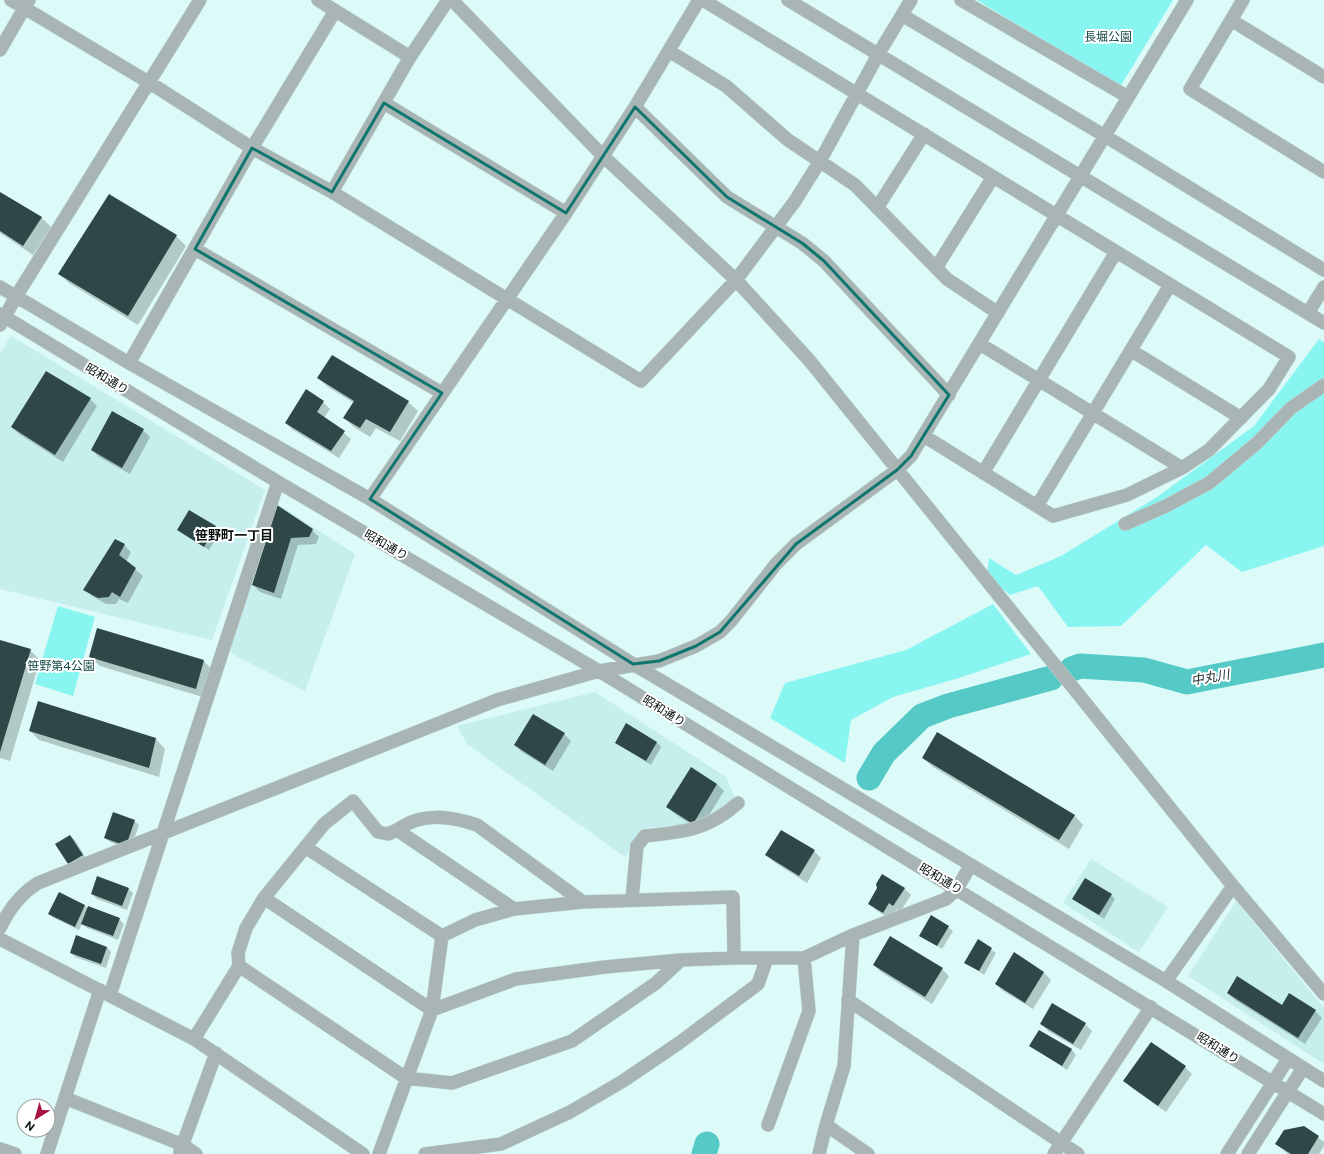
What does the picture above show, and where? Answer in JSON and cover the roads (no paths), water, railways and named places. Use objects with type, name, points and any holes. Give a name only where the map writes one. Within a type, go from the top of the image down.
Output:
[{"type":"street","points":[[11,0],[27,4],[252,148],[332,192],[640,381],[736,280],[795,201],[820,161],[879,53],[912,0]]},
{"type":"street","points":[[2,319],[150,83],[200,0]]},
{"type":"street","points":[[318,0],[410,57]]},
{"type":"street","points":[[332,192],[410,57],[448,0]]},
{"type":"street","points":[[452,0],[603,156],[736,280],[809,360],[1233,886],[1324,994]]},
{"type":"street","points":[[370,499],[566,213],[635,107],[699,0]]},
{"type":"street","points":[[703,0],[858,93],[1289,358],[1269,389],[1209,450],[1182,468],[1126,495],[1053,516],[924,436]]},
{"type":"street","points":[[788,0],[879,53],[1324,323]]},
{"type":"street","points":[[961,0],[1128,97]]},
{"type":"street","points":[[0,928],[6,915],[16,901],[25,891],[38,883],[490,703],[599,671],[633,664],[659,661],[696,646],[720,632],[746,603],[776,564],[796,544],[897,470],[911,456],[1082,176],[1187,0]]},
{"type":"street","points":[[1243,0],[1190,90],[1324,172]]},
{"type":"street","points":[[0,50],[27,4]]},
{"type":"street","points":[[129,363],[252,148],[335,11]]},
{"type":"street","points":[[902,15],[1105,136],[1324,270]]},
{"type":"street","points":[[1231,20],[1324,77]]},
{"type":"street","points":[[669,51],[726,86],[788,140],[855,185],[947,279],[998,313]]},
{"type":"street","points":[[384,103],[566,213]]},
{"type":"street","points":[[635,107],[727,198],[802,243],[824,261],[949,395]]},
{"type":"street","points":[[877,208],[924,134]]},
{"type":"street","points":[[936,268],[994,177]]},
{"type":"street","points":[[195,249],[442,392]]},
{"type":"street","points":[[983,473],[1116,252]]},
{"type":"street","points":[[1037,506],[1132,351],[1170,285]]},
{"type":"street","name":"昭和通り","points":[[0,287],[17,295],[129,363],[370,499],[633,664],[970,866],[1166,981],[1324,1081]]},
{"type":"street","points":[[1308,313],[1324,287]]},
{"type":"street","name":"昭和通り","points":[[2,319],[599,671],[754,767],[1151,1006],[1324,1114]]},
{"type":"street","points":[[980,344],[1182,468]]},
{"type":"street","points":[[1132,351],[1241,418]]},
{"type":"street","points":[[1125,524],[1166,506],[1209,483],[1257,444],[1291,408],[1324,385]]},
{"type":"street","points":[[47,1154],[65,1098],[164,834],[278,482]]},
{"type":"street","points":[[194,1038],[239,966],[238,953],[246,928],[264,898],[324,824],[353,800],[378,832],[388,834],[397,830],[408,822],[430,816],[459,819],[477,825],[583,902]]},
{"type":"street","points":[[632,899],[637,846],[645,836],[676,833],[700,827],[722,817],[738,803]]},
{"type":"street","points":[[397,830],[514,909]]},
{"type":"street","points":[[305,847],[442,936]]},
{"type":"street","points":[[432,1010],[516,979],[605,967],[681,960],[804,958],[854,935],[946,899],[957,888],[970,866]]},
{"type":"street","points":[[1166,981],[1233,886]]},
{"type":"street","points":[[442,936],[475,920],[514,909],[632,899],[733,897],[734,958]]},
{"type":"street","points":[[264,898],[432,1010]]},
{"type":"street","points":[[819,1154],[844,1066],[854,935]]},
{"type":"street","points":[[379,1154],[432,1010],[442,936]]},
{"type":"street","points":[[0,939],[194,1038],[362,1154]]},
{"type":"street","points":[[425,1154],[501,1144],[570,1112],[623,1082],[679,1044],[758,984],[767,958]]},
{"type":"street","points":[[768,1125],[809,1011],[804,958]]},
{"type":"street","points":[[239,966],[406,1078],[452,1083],[572,1041],[656,983],[681,960]]},
{"type":"street","points":[[848,1000],[1058,1149],[1078,1154]]},
{"type":"street","points":[[1058,1149],[1151,1006]]},
{"type":"street","points":[[181,1150],[216,1053]]},
{"type":"street","points":[[1227,1154],[1288,1059]]},
{"type":"street","points":[[1248,1154],[1303,1068]]},
{"type":"street","points":[[65,1098],[181,1150],[196,1154]]},
{"type":"street","points":[[826,1125],[868,1154]]},
{"type":"street","points":[[0,1149],[15,1154]]},
{"type":"waterway","name":"中丸川","points":[[1072,669],[1080,666],[1144,670],[1187,682],[1324,655]]},
{"type":"waterway","name":"中丸川","points":[[869,778],[884,753],[922,716],[948,706],[1051,678]]},
{"type":"waterway","name":"中丸川","points":[[704,1154],[707,1144]]},
{"type":"district","name":"笹野町一丁目","points":[[234,535]]},
{"type":"park label","name":"長堀公園","points":[[1108,37]]},
{"type":"park label","name":"笹野第4公園","points":[[61,666]]}]
